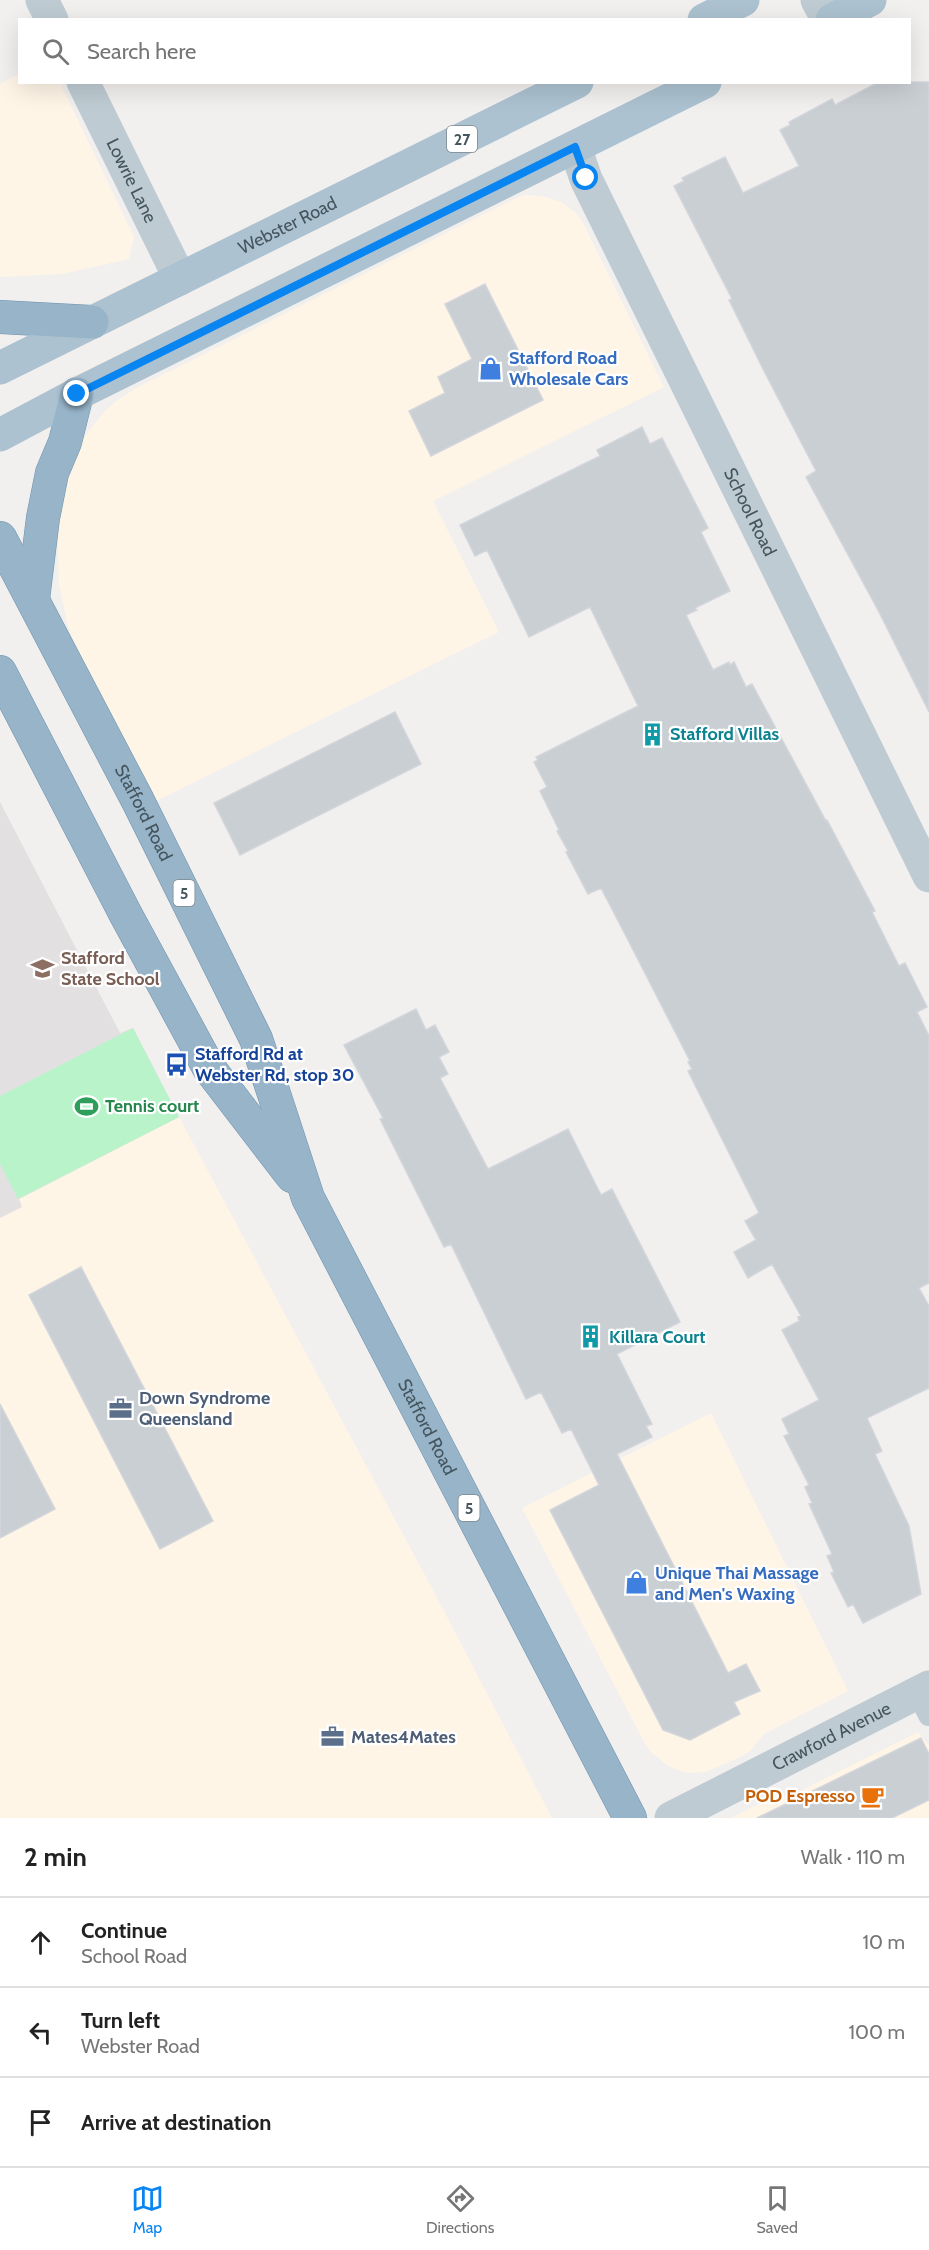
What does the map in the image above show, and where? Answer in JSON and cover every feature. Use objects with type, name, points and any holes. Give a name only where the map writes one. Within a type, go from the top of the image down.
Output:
[{"type":"highway","points":[[0,317],[92,322]]},
{"type":"highway","points":[[33,599],[43,518],[52,473],[65,442],[77,394]]},
{"type":"highway","name":"Stafford Road","points":[[0,538],[138,801],[256,1039],[308,1198],[630,1818]]},
{"type":"highway","name":"Stafford Road","points":[[0,672],[126,915],[209,1068],[308,1198]]},
{"type":"main road","points":[[708,18],[743,0]]},
{"type":"main road","points":[[834,18],[870,0]]},
{"type":"main road","name":"Webster Road","points":[[0,368],[572,84]]},
{"type":"main road","points":[[0,435],[77,394],[701,84]]},
{"type":"street","points":[[42,0],[51,18]]},
{"type":"street","points":[[817,0],[829,18]]},
{"type":"street","name":"Lowrie Lane","points":[[84,84],[180,279]]},
{"type":"street","name":"School Road","points":[[575,147],[586,178],[929,876]]},
{"type":"street","name":"Crawford Avenue","points":[[671,1818],[925,1698]]},
{"type":"shaded area","points":[[18,75],[18,84],[60,84],[134,237],[129,259],[62,274],[0,277],[0,84]]},
{"type":"shaded area","points":[[526,195],[542,196],[561,202],[576,213],[664,387],[433,501],[499,632],[156,801],[75,646],[59,584],[57,526],[66,481],[85,436],[116,401],[140,386]]},
{"type":"shaded area","name":"Stafford State School","points":[[0,802],[120,1033],[133,1028],[179,1117],[19,1199],[22,1207],[0,1218]]},
{"type":"shaded area","points":[[179,1117],[434,1592],[552,1818],[0,1818],[0,1538],[2,1537],[0,1534],[0,1218],[22,1207],[18,1199]]},
{"type":"shaded area","points":[[711,1413],[848,1691],[764,1734],[750,1751],[738,1758],[706,1772],[687,1773],[668,1766],[651,1752],[644,1742],[522,1508]]},
{"type":"shaded area","points":[[918,1732],[929,1745],[929,1818],[731,1818],[777,1795],[788,1797]]},
{"type":"green space","name":"Tennis court","points":[[133,1028],[179,1117],[18,1199],[0,1164],[0,1096]]},
{"type":"building","points":[[929,82],[929,712],[879,612],[806,477],[816,471],[764,371],[729,300],[732,299],[674,186],[684,181],[682,178],[725,157],[743,193],[799,166],[780,130],[790,125],[789,122],[832,99],[835,105],[875,84]]},
{"type":"building","name":"Stafford Road Wholesale Cars","points":[[485,284],[543,400],[431,456],[409,411],[445,393],[438,377],[472,359],[445,304]]},
{"type":"building","points":[[642,427],[650,444],[662,438],[708,528],[701,532],[730,591],[695,608],[697,610],[686,615],[713,670],[734,662],[746,687],[752,684],[875,911],[872,912],[899,966],[905,963],[927,1007],[917,1012],[929,1036],[929,1283],[919,1288],[929,1306],[929,1388],[867,1418],[882,1451],[875,1454],[909,1526],[921,1594],[863,1623],[853,1604],[848,1607],[831,1573],[834,1572],[827,1556],[832,1554],[809,1504],[812,1503],[805,1487],[809,1485],[784,1436],[789,1434],[782,1419],[819,1400],[782,1330],[799,1321],[798,1317],[801,1316],[772,1264],[748,1278],[734,1252],[756,1240],[745,1221],[759,1213],[688,1071],[692,1069],[688,1062],[690,1061],[601,888],[588,894],[566,852],[568,851],[540,791],[547,787],[534,762],[538,760],[536,757],[638,706],[590,607],[529,637],[487,550],[475,556],[460,525],[600,456],[597,450]]},
{"type":"building","points":[[395,712],[421,764],[240,855],[214,803]]},
{"type":"building","points":[[416,1009],[426,1030],[435,1025],[449,1052],[439,1057],[448,1074],[440,1078],[488,1169],[568,1129],[601,1195],[612,1189],[680,1322],[617,1354],[652,1424],[646,1426],[652,1437],[617,1454],[728,1673],[746,1664],[760,1691],[734,1702],[740,1714],[690,1740],[663,1730],[550,1510],[599,1485],[571,1429],[562,1433],[541,1392],[526,1399],[451,1244],[444,1247],[380,1119],[383,1118],[344,1045]]},
{"type":"building","name":"Down Syndrome Queensland","points":[[81,1267],[213,1521],[160,1549],[29,1295]]},
{"type":"building","points":[[0,1404],[55,1509],[0,1538]]},
{"type":"building","points":[[921,1738],[929,1754],[929,1800],[892,1818],[757,1818]]},
{"type":"place","name":"Stafford Road Wholesale Cars","points":[[491,368]]},
{"type":"place","name":"Stafford Villas","points":[[652,734]]},
{"type":"place","name":"Stafford State School","points":[[43,968]]},
{"type":"place","name":"Stafford Rd at Webster Rd, stop 30","points":[[177,1064]]},
{"type":"place","name":"Tennis court","points":[[87,1106]]},
{"type":"place","name":"Killara Court","points":[[591,1337]]},
{"type":"place","name":"Down Syndrome Queensland","points":[[121,1408]]},
{"type":"place","name":"Unique Thai Massage and Men's Waxing","points":[[637,1583]]},
{"type":"place","name":"Mates4Mates","points":[[333,1737]]},
{"type":"place","name":"POD Espresso","points":[[873,1796]]},
{"type":"route","points":[[77,394],[575,147],[586,178]]}]
